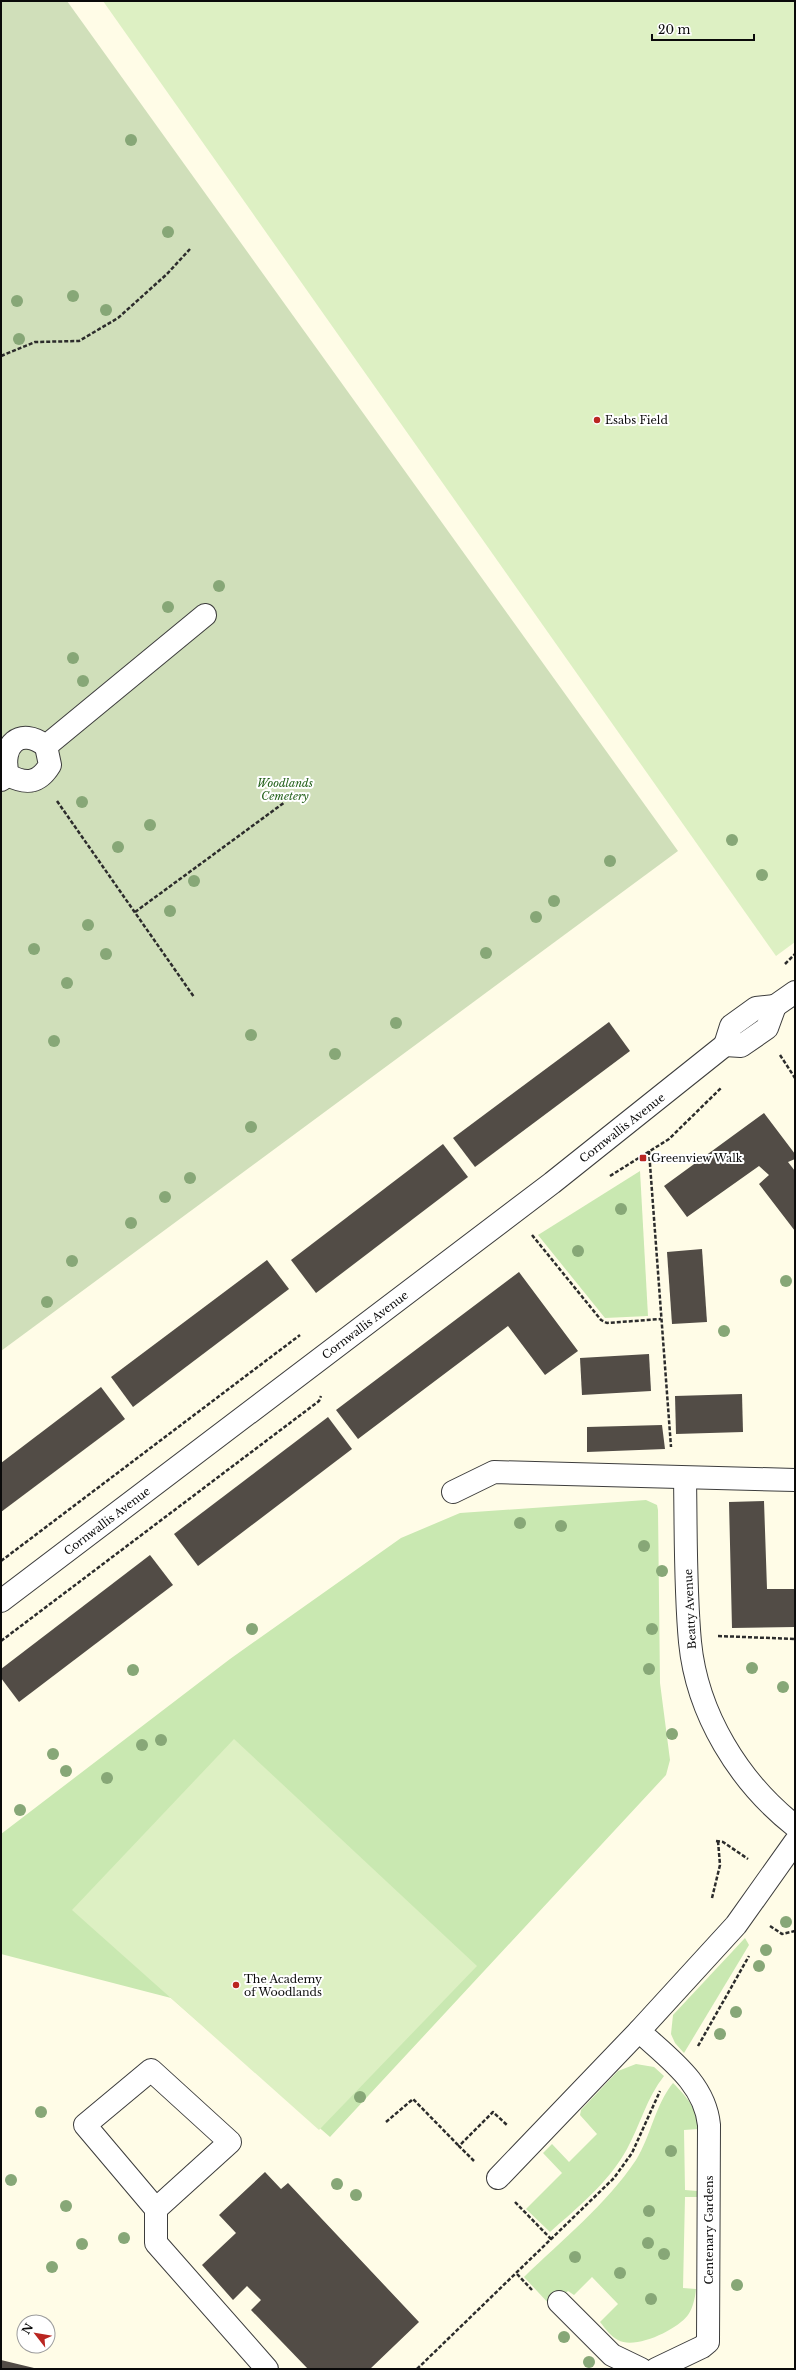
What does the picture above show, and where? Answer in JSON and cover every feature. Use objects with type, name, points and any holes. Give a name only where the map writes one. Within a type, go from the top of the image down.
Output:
[{"type":"street","points":[[46,746],[205,615]]},
{"type":"street","points":[[27,737],[38,739],[46,746],[50,765],[37,780],[27,783],[5,777],[4,763],[6,752],[10,744],[17,739],[27,737]]},
{"type":"street","name":"Cornwallis Avenue","points":[[1,1601],[552,1183],[725,1045],[731,1026],[756,1008],[775,1006],[795,992]]},
{"type":"street","points":[[453,1492],[494,1472],[685,1479],[795,1480]]},
{"type":"street","name":"Beatty Avenue","points":[[685,1479],[690,1635],[700,1688],[720,1736],[753,1787],[767,1802],[795,1826]]},
{"type":"street","points":[[496,2180],[639,2032],[736,1926],[795,1842]]},
{"type":"street","name":"Centenary Gardens","points":[[639,2032],[679,2069],[699,2092],[707,2109],[709,2120],[708,2342],[656,2369]]},
{"type":"street","points":[[156,2209],[230,2142],[151,2070],[85,2125],[156,2209],[156,2243],[267,2369]]},
{"type":"street","points":[[559,2302],[612,2355],[641,2369]]},
{"type":"path","points":[[1,356],[35,342],[79,342],[118,318],[167,274],[190,249]]},
{"type":"path","points":[[55,799],[194,997]]},
{"type":"path","points":[[135,912],[285,802]]},
{"type":"path","points":[[782,967],[795,954]]},
{"type":"path","points":[[778,1053],[795,1078]]},
{"type":"path","points":[[648,1151],[672,1471],[685,1479]]},
{"type":"path","points":[[529,1232],[601,1320],[607,1323],[661,1319]]},
{"type":"path","points":[[1,1560],[304,1332]]},
{"type":"path","points":[[690,1635],[795,1639]]},
{"type":"path","points":[[712,1898],[719,1869],[717,1841],[723,1842],[749,1859]]},
{"type":"path","points":[[759,1893],[776,1905],[766,1923],[782,1934],[795,1931]]},
{"type":"path","points":[[417,2369],[552,2240],[622,2168],[636,2145],[660,2092],[696,2049],[751,1954]]},
{"type":"path","points":[[386,2122],[413,2099],[458,2146],[496,2180],[552,2240]]},
{"type":"path","points":[[458,2146],[493,2112]]},
{"type":"green space","name":"Woodlands Cemetery","points":[[1,1],[67,1],[678,851],[1,1351]]},
{"type":"green space","name":"Esabs Field","points":[[103,1],[795,1],[795,942],[776,956]]},
{"type":"green space","points":[[640,1171],[648,1316],[605,1318],[538,1235]]},
{"type":"green space","name":"The Academy of Woodlands","points":[[646,1500],[657,1505],[658,1510],[660,1683],[670,1760],[666,1775],[330,2137],[171,1998],[1,1954],[1,1834],[230,1659],[401,1538],[460,1513]]},
{"type":"green space","points":[[234,1739],[477,1966],[319,2130],[72,1910]]},
{"type":"green space","points":[[745,1938],[749,1945],[684,2053],[675,2043],[671,2034],[673,2015]]},
{"type":"green space","points":[[636,2064],[654,2067],[664,2076],[648,2102],[632,2140],[620,2161],[602,2183],[550,2232],[526,2209],[562,2173],[543,2153],[552,2144],[569,2162],[597,2134],[580,2115],[581,2110],[618,2071]]},
{"type":"green space","points":[[673,2083],[690,2103],[696,2115],[698,2129],[684,2130],[685,2190],[697,2191],[697,2197],[685,2197],[683,2288],[696,2289],[695,2296],[690,2312],[683,2321],[675,2327],[655,2337],[645,2340],[625,2342],[613,2337],[600,2322],[618,2304],[592,2277],[574,2295],[568,2291],[551,2306],[524,2277],[597,2207],[624,2176],[641,2151],[657,2111]]},
{"type":"building","points":[[609,1022],[630,1051],[475,1167],[453,1138]]},
{"type":"building","points":[[764,1113],[795,1154],[795,1159],[788,1162],[795,1171],[795,1231],[759,1184],[769,1175],[759,1166],[687,1217],[664,1186]]},
{"type":"building","points":[[443,1144],[468,1177],[316,1293],[291,1260]]},
{"type":"building","points":[[702,1249],[707,1322],[672,1324],[667,1252]]},
{"type":"building","points":[[267,1260],[289,1289],[133,1407],[111,1377]]},
{"type":"building","points":[[519,1272],[578,1351],[545,1375],[508,1326],[358,1439],[336,1410]]},
{"type":"building","points":[[649,1354],[651,1391],[582,1395],[580,1358]]},
{"type":"building","points":[[101,1387],[125,1419],[1,1512],[1,1463]]},
{"type":"building","points":[[742,1394],[743,1432],[676,1434],[675,1396]]},
{"type":"building","points":[[328,1417],[352,1449],[198,1566],[174,1534]]},
{"type":"building","points":[[662,1425],[665,1449],[587,1452],[587,1427]]},
{"type":"building","points":[[764,1501],[767,1589],[795,1589],[795,1627],[732,1628],[729,1502]]},
{"type":"building","points":[[150,1555],[173,1585],[19,1702],[1,1678],[1,1669]]},
{"type":"building","points":[[265,2172],[281,2189],[288,2183],[419,2322],[370,2369],[308,2369],[251,2310],[261,2300],[247,2286],[233,2300],[202,2265],[236,2233],[219,2215]]},
{"type":"building","points":[[1,2360],[34,2368],[34,2369],[1,2369]]},
{"type":"place","name":"Esabs Field","points":[[597,420]]},
{"type":"place","name":"Greenview Walk","points":[[643,1158]]},
{"type":"place","name":"The Academy of Woodlands","points":[[236,1985]]}]
